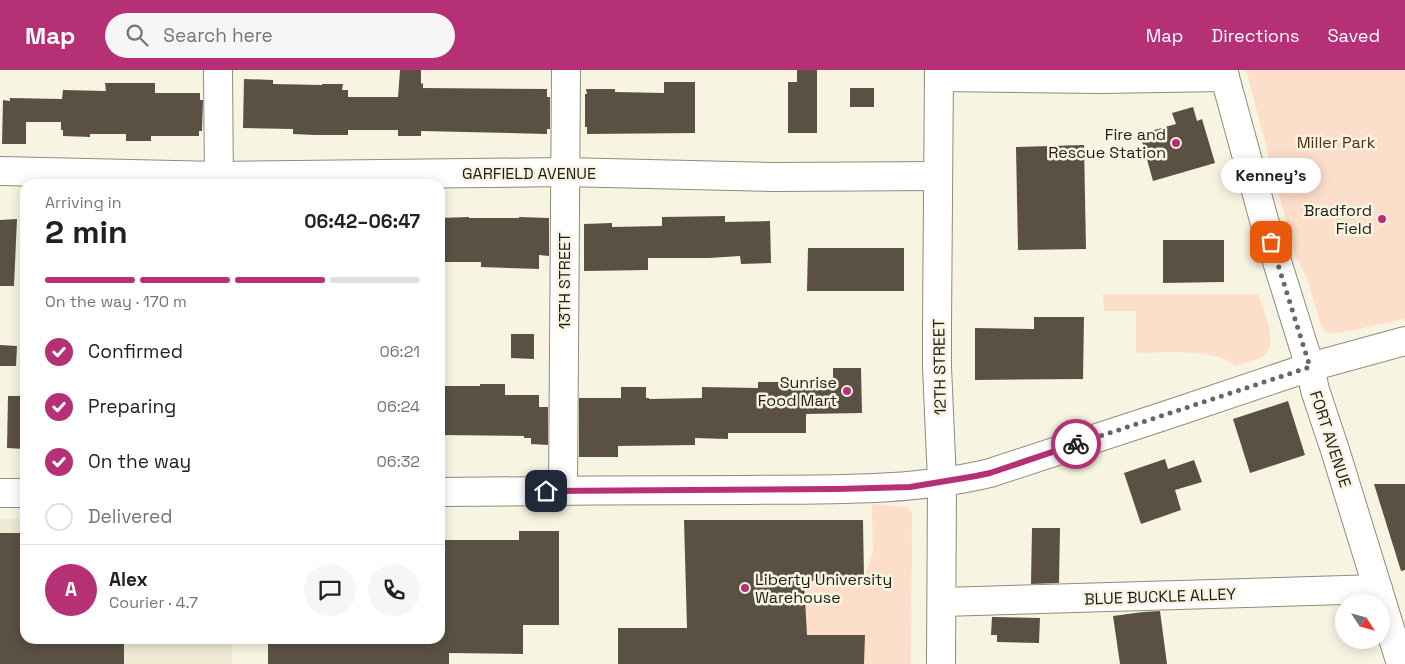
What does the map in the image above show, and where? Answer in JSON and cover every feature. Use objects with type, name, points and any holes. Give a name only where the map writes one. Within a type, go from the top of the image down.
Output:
[{"type":"main road","points":[[218,70],[219,179]]},
{"type":"main road","name":"13TH STREET","points":[[564,491],[564,172],[566,70]]},
{"type":"main road","points":[[939,73],[1092,79],[1224,74]]},
{"type":"main road","name":"12TH STREET","points":[[939,73],[937,366],[942,481],[941,664]]},
{"type":"main road","name":"FORT AVENUE","points":[[1224,74],[1264,220],[1401,664]]},
{"type":"main road","name":"GARFIELD AVENUE","points":[[0,171],[195,179]]},
{"type":"main road","name":"GARFIELD AVENUE","points":[[262,179],[564,172],[774,177],[938,176]]},
{"type":"main road","points":[[445,492],[910,487],[990,473],[1310,367],[1405,341]]},
{"type":"main road","points":[[0,493],[20,493]]},
{"type":"main road","name":"BLUE BUCKLE ALLEY","points":[[942,602],[1378,589]]},
{"type":"shaded area","points":[[0,519],[20,519],[20,644],[232,644],[232,664],[0,664]]},
{"type":"green space","name":"Miller Park","points":[[1246,70],[1405,70],[1405,319],[1338,333],[1325,331],[1321,326],[1307,278],[1295,255]]},
{"type":"green space","points":[[1103,294],[1258,294],[1269,327],[1270,345],[1262,357],[1235,366],[1227,360],[1203,354],[1173,352],[1136,353],[1136,311],[1104,311]]},
{"type":"green space","points":[[872,504],[908,507],[912,513],[911,664],[864,664],[865,636],[806,635],[803,581],[864,579],[873,552]]},
{"type":"building","points":[[400,70],[421,70],[421,84],[423,83],[423,88],[547,89],[547,97],[550,97],[550,129],[547,129],[547,134],[421,131],[421,136],[398,136],[398,130],[348,130],[348,135],[315,135],[293,134],[293,129],[243,128],[244,79],[273,80],[273,84],[343,84],[342,90],[348,90],[348,97],[398,97]]},
{"type":"building","points":[[797,70],[817,70],[817,133],[788,133],[788,82],[797,82]]},
{"type":"building","points":[[664,82],[695,82],[695,133],[587,134],[587,127],[585,127],[586,89],[615,89],[615,92],[664,93]]},
{"type":"building","points":[[105,83],[155,83],[155,93],[200,93],[200,100],[203,100],[202,131],[199,131],[199,136],[151,136],[151,141],[126,141],[126,134],[90,134],[90,137],[63,136],[61,122],[26,122],[26,144],[2,144],[3,100],[10,101],[10,98],[62,99],[63,90],[106,91]]},
{"type":"building","points":[[850,88],[874,88],[874,107],[850,107]]},
{"type":"building","name":"Fire and Rescue Station","points":[[1193,107],[1197,121],[1202,119],[1215,163],[1153,181],[1140,134],[1176,124],[1172,113]]},
{"type":"building","points":[[1084,145],[1086,249],[1018,250],[1016,147]]},
{"type":"building","points":[[725,216],[725,222],[770,221],[771,263],[741,264],[740,256],[648,258],[648,270],[584,271],[584,224],[612,223],[612,227],[662,226],[662,217]]},
{"type":"building","points":[[445,218],[549,218],[549,256],[539,255],[539,269],[481,267],[481,262],[445,262]]},
{"type":"building","points":[[17,219],[14,286],[0,286],[0,220]]},
{"type":"building","points":[[1163,240],[1224,240],[1224,282],[1163,283]]},
{"type":"building","points":[[808,248],[904,248],[904,291],[807,291]]},
{"type":"building","points":[[1034,317],[1084,317],[1083,379],[975,380],[975,328],[1034,329]]},
{"type":"building","points":[[511,334],[534,334],[534,359],[511,358]]},
{"type":"building","points":[[0,345],[17,346],[16,366],[0,366]]},
{"type":"building","points":[[833,368],[861,368],[862,413],[806,414],[806,433],[728,433],[728,439],[695,438],[695,445],[618,446],[618,457],[579,457],[579,398],[621,398],[621,387],[646,387],[646,398],[649,399],[702,398],[702,387],[758,388],[758,382],[833,382]]},
{"type":"building","points":[[480,384],[505,384],[505,395],[539,395],[539,407],[548,407],[548,445],[531,444],[531,438],[524,438],[524,436],[445,435],[445,386],[480,386]]},
{"type":"building","points":[[8,396],[20,396],[20,449],[7,448]]},
{"type":"building","points":[[1288,401],[1305,455],[1250,473],[1233,419]]},
{"type":"building","points":[[1165,459],[1168,469],[1194,460],[1202,482],[1175,490],[1181,510],[1141,524],[1124,473]]},
{"type":"building","points":[[1374,484],[1405,484],[1405,570],[1401,571]]},
{"type":"building","name":"Liberty University Warehouse","points":[[684,520],[863,520],[864,579],[804,581],[807,635],[865,635],[864,664],[618,664],[618,628],[687,628]]},
{"type":"building","points":[[1032,528],[1060,528],[1059,583],[1031,584]]},
{"type":"building","points":[[519,531],[559,531],[559,625],[523,625],[523,654],[449,653],[449,664],[268,664],[268,644],[445,644],[445,540],[519,540]]},
{"type":"building","points":[[0,533],[20,533],[20,644],[124,644],[124,664],[0,664]]},
{"type":"building","points":[[1160,611],[1167,664],[1120,664],[1113,616]]},
{"type":"building","points":[[992,617],[1040,618],[1039,643],[997,642],[997,635],[991,635]]},
{"type":"way so far","points":[[1076,444],[1310,367],[1271,242]]},
{"type":"place","name":"Fire and Rescue Station","points":[[1176,143]]},
{"type":"place","name":"Bradford Field","points":[[1382,219]]},
{"type":"place","name":"Kenney's","points":[[1271,242]]},
{"type":"place","name":"Sunrise Food Mart","points":[[847,391]]},
{"type":"place","name":"Liberty University Warehouse","points":[[745,588]]},
{"type":"route","points":[[546,491],[910,487],[990,473],[1076,444]]}]
